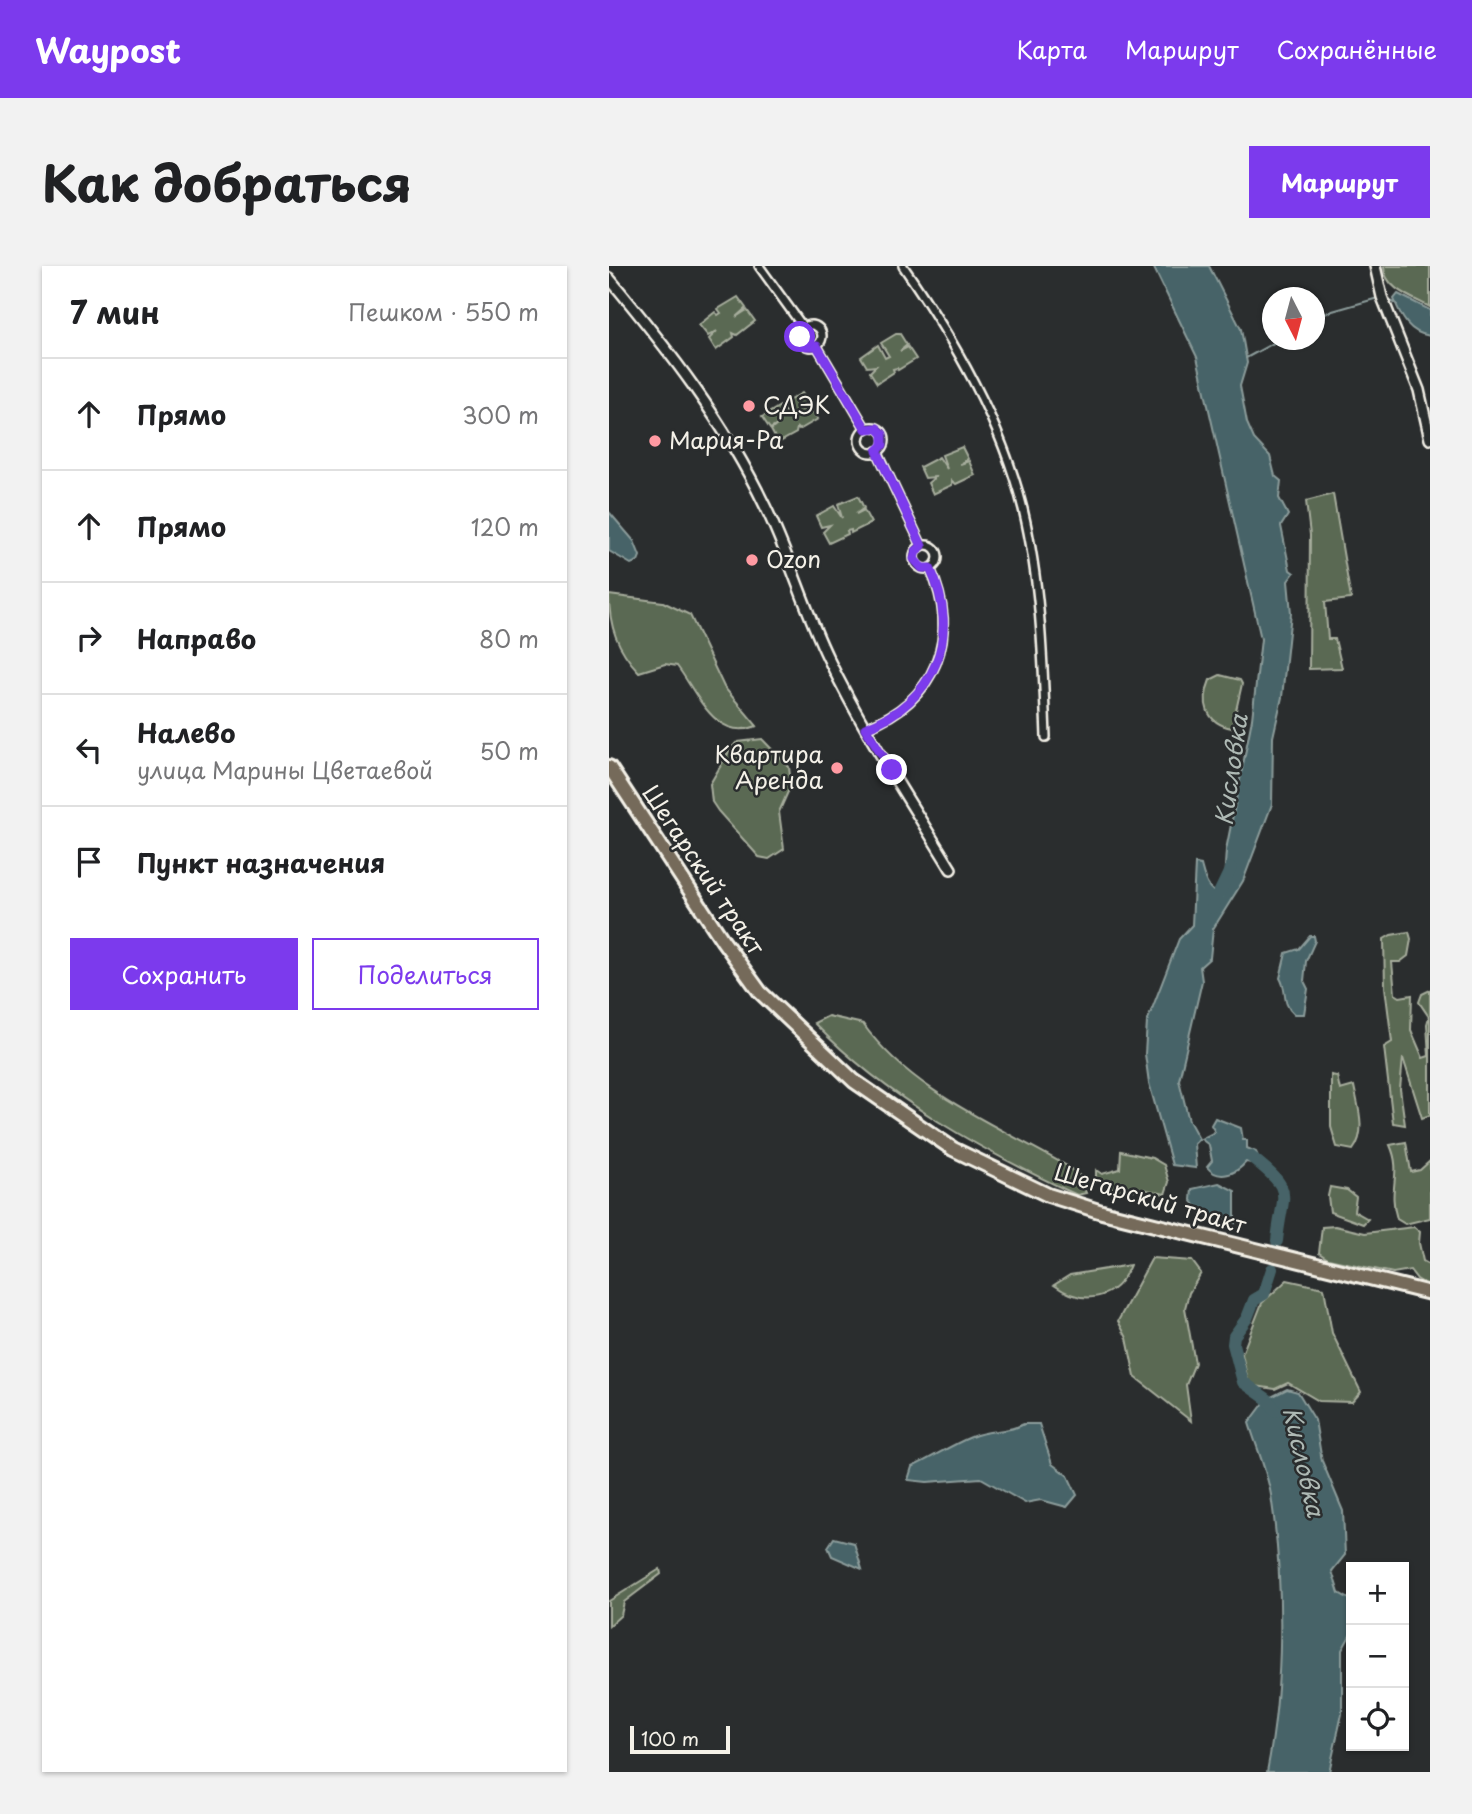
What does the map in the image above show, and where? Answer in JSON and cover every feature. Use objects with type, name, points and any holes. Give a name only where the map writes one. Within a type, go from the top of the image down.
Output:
[{"type":"main road","name":"Шегарский тракт","points":[[609,767],[723,941],[760,992],[800,1033],[861,1086],[953,1149],[1048,1195],[1123,1218],[1430,1293]]},
{"type":"street","points":[[759,266],[803,327]]},
{"type":"street","points":[[904,266],[982,396],[1022,506],[1037,593],[1046,737]]},
{"type":"street","points":[[1375,266],[1382,297],[1419,390],[1430,439]]},
{"type":"street","points":[[609,278],[703,398],[730,440],[765,505],[823,647],[865,728],[951,869]]},
{"type":"street","points":[[803,327],[814,324],[820,329],[822,339],[817,346]]},
{"type":"street","points":[[803,327],[800,337],[803,344],[817,346]]},
{"type":"street","points":[[817,346],[866,429]]},
{"type":"street","points":[[877,428],[883,434],[883,445],[877,451],[869,452],[860,444],[860,435],[866,429],[877,428]]},
{"type":"street","points":[[877,451],[922,546]]},
{"type":"street","points":[[922,546],[932,547],[937,552],[936,563],[930,568],[922,568],[914,559],[916,551],[922,546]]},
{"type":"street","points":[[865,728],[906,706],[933,671],[941,648],[944,617],[939,589],[930,568]]},
{"type":"green space","points":[[1384,266],[1430,266],[1430,307],[1394,286],[1385,274]]},
{"type":"green space","points":[[738,297],[746,308],[736,317],[747,310],[755,321],[737,335],[733,333],[734,337],[716,350],[709,339],[717,331],[708,336],[699,325],[715,312],[718,315],[721,313],[718,309]]},
{"type":"green space","points":[[900,334],[907,345],[900,351],[908,347],[916,359],[898,370],[893,369],[894,372],[877,383],[870,372],[876,366],[867,367],[861,357],[878,345],[885,358],[889,356],[881,343]]},
{"type":"green space","points":[[802,393],[809,405],[801,410],[810,407],[818,419],[799,430],[797,428],[796,433],[778,443],[771,430],[777,425],[770,429],[762,417],[780,406],[789,417],[783,404]]},
{"type":"green space","points":[[962,447],[968,459],[960,464],[969,461],[975,475],[956,484],[952,481],[952,485],[933,494],[928,483],[935,477],[925,478],[920,467],[939,457],[947,469],[942,455]]},
{"type":"green space","points":[[1333,494],[1351,599],[1325,602],[1328,639],[1335,639],[1342,668],[1309,669],[1310,535],[1306,501]]},
{"type":"green space","points":[[858,496],[864,508],[856,514],[864,510],[871,523],[851,533],[851,530],[847,531],[848,534],[829,543],[823,532],[830,525],[821,527],[816,516],[834,506],[842,518],[838,504]]},
{"type":"green space","points":[[609,595],[663,602],[690,615],[724,687],[757,726],[742,729],[719,721],[700,701],[677,666],[665,664],[639,672],[625,655],[616,636]]},
{"type":"green space","points":[[1220,675],[1240,680],[1242,684],[1232,728],[1216,721],[1207,710],[1207,688],[1210,680]]},
{"type":"green space","points":[[762,739],[789,767],[791,785],[779,812],[784,849],[769,859],[759,857],[718,811],[712,802],[710,784],[731,748],[738,742]]},
{"type":"green space","points":[[1409,932],[1411,939],[1408,956],[1400,962],[1392,962],[1395,994],[1400,997],[1412,995],[1411,1030],[1423,1058],[1429,1056],[1429,1017],[1419,1002],[1422,994],[1430,990],[1430,1115],[1422,1118],[1403,1058],[1400,1089],[1405,1125],[1393,1123],[1384,1047],[1392,1042],[1385,987],[1384,939]]},
{"type":"green space","points":[[828,1016],[863,1024],[883,1048],[931,1088],[984,1121],[1067,1166],[1080,1176],[1086,1193],[1077,1195],[1006,1160],[905,1099],[873,1076],[814,1023]]},
{"type":"green space","points":[[1331,1075],[1337,1076],[1340,1090],[1354,1086],[1361,1127],[1353,1150],[1337,1147],[1331,1127]]},
{"type":"green space","points":[[1406,1142],[1411,1172],[1420,1170],[1430,1161],[1430,1218],[1405,1224],[1397,1219],[1394,1208],[1395,1164],[1390,1145]]},
{"type":"green space","points":[[1121,1151],[1152,1158],[1164,1165],[1169,1182],[1165,1194],[1142,1189],[1118,1191],[1096,1180],[1096,1170],[1102,1174],[1120,1169]]},
{"type":"green space","points":[[1330,1187],[1347,1190],[1356,1197],[1354,1211],[1368,1219],[1363,1224],[1330,1212]]},
{"type":"green space","points":[[1335,1226],[1365,1233],[1414,1227],[1420,1232],[1419,1243],[1423,1261],[1430,1265],[1430,1287],[1417,1279],[1410,1270],[1393,1273],[1328,1259],[1319,1253],[1322,1227]]},
{"type":"green space","points":[[1152,1258],[1192,1261],[1201,1273],[1189,1293],[1185,1308],[1195,1363],[1186,1385],[1191,1421],[1135,1377],[1127,1338],[1118,1321]]},
{"type":"green space","points":[[1130,1265],[1116,1286],[1098,1296],[1076,1296],[1054,1285],[1070,1275]]},
{"type":"green space","points":[[1287,1280],[1324,1288],[1332,1333],[1361,1392],[1352,1402],[1319,1401],[1288,1383],[1275,1389],[1249,1385],[1242,1354],[1262,1303]]},
{"type":"green space","points":[[660,1569],[661,1574],[624,1602],[621,1615],[609,1626],[609,1601]]},
{"type":"water","points":[[1153,266],[1209,266],[1241,329],[1247,363],[1240,386],[1247,423],[1254,439],[1270,456],[1275,476],[1281,481],[1279,498],[1288,515],[1281,526],[1290,570],[1294,573],[1288,581],[1291,613],[1282,697],[1273,737],[1272,804],[1243,881],[1213,929],[1210,958],[1200,967],[1202,981],[1179,1080],[1189,1121],[1199,1139],[1194,1144],[1196,1168],[1172,1165],[1149,1083],[1145,1054],[1147,1022],[1179,939],[1192,925],[1195,864],[1201,865],[1210,888],[1223,896],[1226,850],[1252,719],[1261,639],[1197,357]]},
{"type":"water","points":[[1398,294],[1430,310],[1430,336],[1411,328],[1407,323],[1394,299]]},
{"type":"water","points":[[609,512],[634,541],[640,556],[638,561],[631,564],[609,551]]},
{"type":"water","points":[[1310,936],[1314,936],[1315,941],[1306,961],[1304,981],[1308,989],[1304,1014],[1294,1014],[1287,1006],[1280,978],[1286,953],[1299,949]]},
{"type":"water","points":[[1215,1118],[1241,1128],[1243,1140],[1247,1140],[1247,1148],[1256,1152],[1262,1165],[1246,1162],[1238,1170],[1222,1175],[1207,1167],[1212,1161],[1209,1145],[1201,1139],[1215,1132],[1211,1125]]},
{"type":"water","points":[[1219,1183],[1235,1191],[1235,1223],[1222,1217],[1203,1215],[1191,1200],[1192,1189]]},
{"type":"water","points":[[1287,1389],[1298,1392],[1315,1420],[1322,1461],[1343,1511],[1345,1555],[1332,1571],[1339,1593],[1346,1597],[1346,1643],[1342,1650],[1342,1714],[1329,1772],[1267,1772],[1277,1704],[1280,1598],[1269,1486],[1249,1423],[1267,1399]]},
{"type":"water","points":[[1024,1424],[1039,1424],[1052,1464],[1068,1476],[1077,1495],[1067,1507],[1041,1500],[1025,1503],[981,1478],[927,1482],[908,1480],[912,1467],[964,1440]]},
{"type":"water","points":[[834,1538],[854,1543],[862,1569],[832,1556],[828,1547]]},
{"type":"waterway","points":[[1325,313],[1378,298]]},
{"type":"waterway","points":[[1386,299],[1397,304]]},
{"type":"waterway","points":[[1246,358],[1262,349]]},
{"type":"waterway","name":"Кисловка","points":[[1212,908],[1231,868]]},
{"type":"waterway","name":"Кисловка","points":[[1250,1156],[1281,1185],[1283,1201],[1277,1241]]},
{"type":"waterway","name":"Кисловка","points":[[1272,1269],[1264,1294],[1254,1300],[1247,1318],[1234,1336],[1233,1344],[1243,1382],[1267,1399],[1276,1411]]},
{"type":"place","name":"СДЭК","points":[[749,406]]},
{"type":"place","name":"Мария-Ра","points":[[655,441]]},
{"type":"place","name":"Ozon","points":[[752,560]]},
{"type":"place","name":"Квартира Аренда","points":[[837,768]]},
{"type":"route","points":[[800,337],[806,346],[817,346],[866,429],[877,428],[883,434],[883,445],[877,451],[922,546],[916,551],[914,559],[922,568],[930,568],[943,607],[941,648],[929,679],[912,701],[899,712],[865,728],[892,770]]}]
